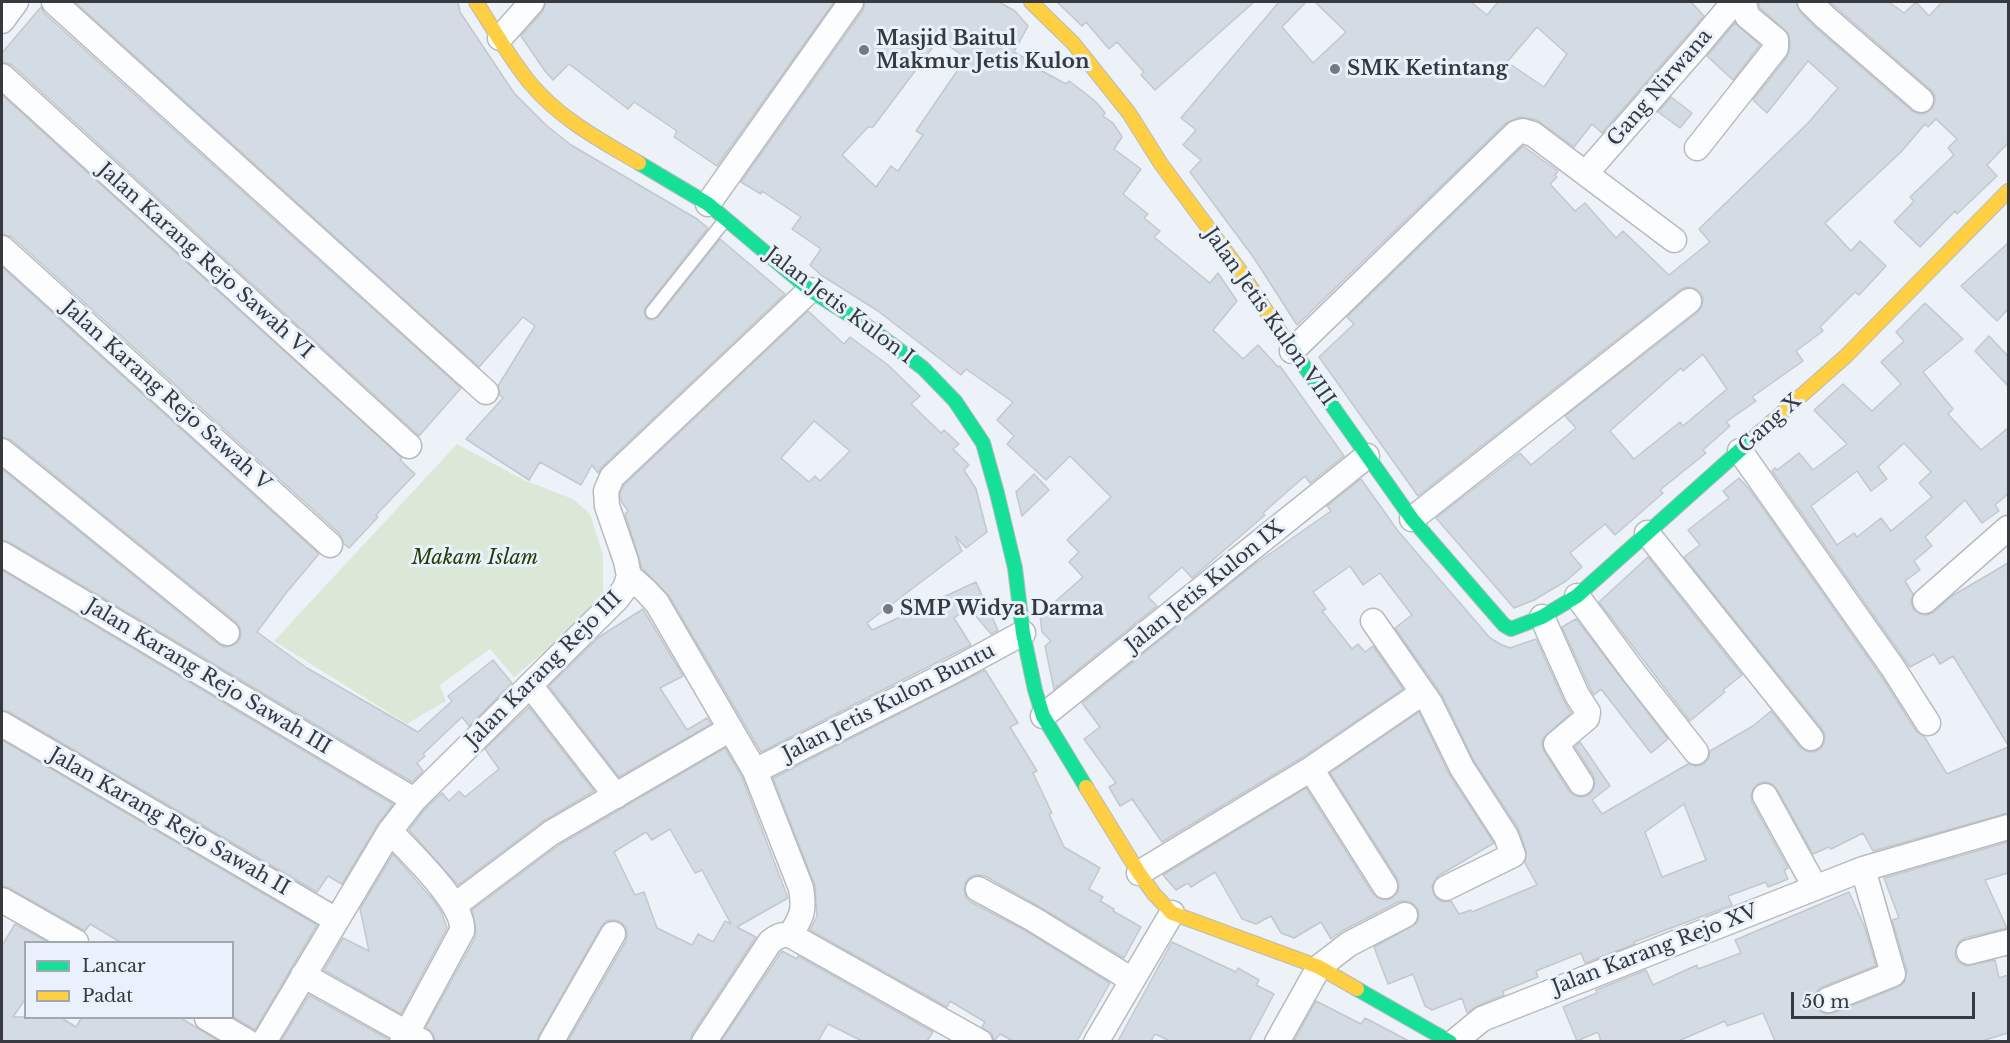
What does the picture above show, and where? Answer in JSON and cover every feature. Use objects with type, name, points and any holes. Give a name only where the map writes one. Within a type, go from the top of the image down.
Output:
[{"type":"street","points":[[2,21],[16,2]]},
{"type":"street","points":[[54,2],[486,392]]},
{"type":"street","name":"Jalan Jetis Kulon I","points":[[476,2],[530,83],[560,113],[581,129],[717,212],[810,290],[867,326],[923,368],[955,401],[983,443],[997,493],[1015,568],[1023,633],[1043,716],[1139,873],[1172,913]]},
{"type":"street","points":[[500,38],[532,2]]},
{"type":"street","points":[[717,212],[851,2]]},
{"type":"street","name":"Jalan Jetis Kulon VIII","points":[[1031,2],[1073,43],[1129,113],[1161,164],[1238,268],[1292,351],[1412,519],[1504,625],[1511,629]]},
{"type":"street","name":"Gang Nirwana","points":[[1586,173],[1734,2]]},
{"type":"street","points":[[1697,148],[1776,48],[1776,40],[1747,16],[1744,2]]},
{"type":"street","points":[[1810,2],[1921,100]]},
{"type":"street","name":"Jalan Karang Rejo Sawah VI","points":[[2,76],[410,446]]},
{"type":"street","points":[[1292,351],[1515,133],[1523,131],[1533,134],[1674,240]]},
{"type":"street","name":"Gang X","points":[[1511,629],[1542,617],[1577,596],[1846,356],[2008,191]]},
{"type":"street","name":"Jalan Karang Rejo Sawah V","points":[[2,248],[330,545]]},
{"type":"street","name":"Jalan Karang Rejo III","points":[[264,1041],[390,831],[414,800],[616,600],[625,588],[629,576],[626,561],[607,506],[606,491],[612,477],[810,290]]},
{"type":"street","points":[[1412,519],[1689,301]]},
{"type":"street","points":[[2,451],[227,633]]},
{"type":"street","points":[[1740,451],[1893,668],[1928,723]]},
{"type":"street","name":"Jalan Jetis Kulon IX","points":[[1043,716],[1367,456]]},
{"type":"street","points":[[1925,601],[2008,528]]},
{"type":"street","points":[[1647,533],[1811,738]]},
{"type":"street","name":"Jalan Karang Rejo Sawah III","points":[[2,554],[414,800]]},
{"type":"street","points":[[629,576],[657,603],[755,771],[801,888],[804,904],[801,918],[790,935]]},
{"type":"street","points":[[1577,596],[1696,752]]},
{"type":"street","points":[[1542,617],[1577,694],[1588,712],[1587,718],[1556,744],[1581,783]]},
{"type":"street","points":[[1373,621],[1430,703],[1462,768],[1506,836],[1513,855],[1446,888]]},
{"type":"street","name":"Jalan Jetis Kulon Buntu","points":[[755,771],[1023,633]]},
{"type":"street","points":[[530,685],[616,796]]},
{"type":"street","points":[[1139,873],[1311,769],[1422,693]]},
{"type":"street","name":"Jalan Karang Rejo Sawah II","points":[[2,724],[336,920]]},
{"type":"street","points":[[455,905],[551,834],[730,729]]},
{"type":"street","points":[[1311,769],[1385,886]]},
{"type":"street","points":[[1766,796],[1815,887]]},
{"type":"street","name":"Jalan Karang Rejo XV","points":[[1452,1041],[1482,1018],[1863,868],[2008,827]]},
{"type":"street","points":[[303,975],[410,1039],[462,932],[462,927],[455,905],[390,831]]},
{"type":"street","points":[[1827,1000],[1893,974],[1863,868]]},
{"type":"street","points":[[978,889],[1033,919],[1132,980]]},
{"type":"street","points":[[2,900],[74,941]]},
{"type":"street","points":[[1096,1041],[1172,913],[1319,967],[1452,1041]]},
{"type":"street","points":[[1276,1041],[1319,967],[1349,944],[1405,915]]},
{"type":"street","points":[[551,1041],[613,934]]},
{"type":"street","points":[[704,1041],[770,942],[776,937],[790,935],[980,1041]]},
{"type":"street","points":[[1969,952],[2008,942]]},
{"type":"street","points":[[210,1019],[248,1041]]},
{"type":"lane","points":[[652,312],[717,212]]},
{"type":"green space","name":"Makam Islam","points":[[457,444],[524,480],[573,499],[590,514],[603,555],[603,604],[514,677],[490,649],[440,685],[446,701],[407,724],[274,641]]},
{"type":"building","points":[[75,2],[458,2],[460,12],[514,93],[547,126],[571,145],[697,219],[708,228],[646,307],[644,311],[646,318],[651,320],[658,317],[720,239],[785,294],[598,473],[592,465],[581,485],[540,462],[529,480],[466,439],[503,398],[498,386],[535,326],[523,317],[479,367]]},
{"type":"building","points":[[546,2],[834,2],[717,166],[674,137],[677,131],[634,102],[628,109],[569,64],[553,80],[521,36],[543,11]]},
{"type":"building","points":[[865,2],[999,2],[1015,11],[1028,26],[1014,52],[1035,64],[1033,66],[1066,84],[1069,81],[1085,93],[1097,103],[1105,113],[1103,116],[1113,123],[1122,137],[1114,149],[1141,169],[1123,194],[1148,214],[1144,218],[1160,231],[1154,237],[1210,283],[1218,273],[1237,301],[1213,330],[1243,359],[1258,345],[1278,367],[1280,366],[1344,456],[1310,483],[1305,476],[1263,513],[1265,515],[1192,578],[1182,567],[1148,597],[1157,606],[1054,689],[1045,646],[1051,641],[1042,632],[1040,615],[1083,577],[1069,562],[1079,552],[1067,540],[1111,497],[1070,456],[1046,480],[1007,444],[1014,436],[997,420],[1013,402],[966,369],[961,375],[878,311],[821,275],[810,265],[821,249],[792,229],[801,217],[762,191],[761,194],[741,182],[863,10]],"holes":[[[939,39],[966,58],[916,131],[923,135],[898,171],[891,166],[876,187],[842,155],[868,127],[873,127]]]},
{"type":"building","points":[[1057,2],[1254,2],[1155,90],[1141,75],[1144,72],[1117,42],[1109,49],[1086,22],[1082,26]]},
{"type":"building","points":[[1279,2],[1306,2],[1282,27],[1313,63],[1346,32],[1315,2],[1471,2],[1487,15],[1498,2],[1691,2],[1704,16],[1602,133],[1592,124],[1574,147],[1537,120],[1520,117],[1506,123],[1297,325],[1254,258],[1190,172],[1201,160],[1183,145],[1196,130],[1181,118]],"holes":[[[1537,27],[1567,54],[1544,87],[1507,62]]]},
{"type":"building","points":[[1758,2],[1796,2],[1800,12],[1816,28],[1912,111],[1919,114],[1932,109],[1935,96],[1931,90],[1830,2],[1889,2],[1904,13],[1916,2],[1929,16],[1942,2],[2008,2],[2008,143],[1987,165],[1997,176],[1957,214],[1955,211],[1920,247],[1894,222],[1914,201],[1910,197],[1954,155],[1948,148],[1957,139],[1936,119],[1928,127],[1925,124],[1901,152],[1825,223],[1851,251],[1860,241],[1886,266],[1859,295],[1855,292],[1820,327],[1823,331],[1796,351],[1803,361],[1752,397],[1756,401],[1726,422],[1730,426],[1703,450],[1706,453],[1660,490],[1663,493],[1615,535],[1605,524],[1570,553],[1582,567],[1566,581],[1534,600],[1514,608],[1436,518],[1520,453],[1531,465],[1576,428],[1565,416],[1698,312],[1702,306],[1701,293],[1694,288],[1686,287],[1680,290],[1418,496],[1319,357],[1354,324],[1347,317],[1523,146],[1558,171],[1555,175],[1557,177],[1550,184],[1575,211],[1585,203],[1616,238],[1623,231],[1669,275],[1710,242],[1699,229],[1808,123],[1838,88],[1808,61],[1767,113],[1753,100],[1787,57],[1790,48],[1789,34],[1760,8]],"holes":[[[1703,354],[1727,389],[1683,426],[1680,422],[1634,459],[1610,431],[1681,368],[1683,371]]]},
{"type":"building","points":[[41,7],[44,13],[461,388],[419,436],[12,65],[2,62],[2,53]]},
{"type":"building","points":[[1735,23],[1760,45],[1733,80],[1707,56]]},
{"type":"building","points":[[2,95],[402,458],[400,460],[415,474],[376,515],[378,517],[349,548],[344,544],[340,534],[12,237],[2,234]]},
{"type":"building","points":[[1671,97],[1692,113],[1680,128],[1658,112]]},
{"type":"building","points":[[2008,243],[2008,309],[1997,321],[1961,286]]},
{"type":"building","points":[[2,267],[319,554],[257,632],[307,668],[418,732],[452,701],[448,696],[493,660],[512,683],[469,726],[462,717],[423,754],[425,756],[417,763],[423,771],[412,782],[9,542],[2,540],[2,469],[218,644],[224,647],[232,646],[241,636],[236,622],[11,440],[2,437]]},
{"type":"building","points":[[1925,303],[1963,339],[1923,372],[1953,409],[1948,414],[1981,450],[2008,428],[2008,494],[1995,505],[1999,511],[1982,523],[1965,500],[1925,537],[1932,546],[1914,561],[1920,570],[1905,581],[1913,594],[1911,603],[1914,610],[1927,615],[1934,612],[1952,596],[2008,563],[2008,745],[1953,656],[1940,664],[1934,654],[1910,667],[1772,471],[1775,468],[1777,470],[1799,453],[1813,470],[1847,444],[1814,410],[1843,384],[1872,411],[1901,384],[1881,362],[1904,341],[1896,332]],"holes":[[[1904,443],[1931,472],[1919,483],[1932,497],[1891,531],[1881,518],[1857,537],[1854,533],[1837,545],[1811,506],[1857,471],[1871,491],[1887,479],[1878,467]]]},
{"type":"building","points":[[808,311],[844,344],[850,337],[888,365],[920,396],[911,404],[941,433],[944,430],[959,444],[953,449],[969,465],[964,470],[976,489],[987,532],[966,548],[955,536],[962,551],[867,623],[872,630],[976,582],[998,630],[991,634],[969,608],[954,618],[971,645],[761,752],[669,596],[642,568],[625,514],[628,511],[621,501],[620,493],[624,485]],"holes":[[[814,421],[850,451],[820,481],[815,476],[809,482],[781,458]]]},
{"type":"building","points":[[1989,336],[2008,356],[2008,386],[1975,351]]},
{"type":"building","points":[[1034,474],[1049,490],[1022,516],[1016,492]]},
{"type":"building","points":[[1739,478],[1750,490],[1881,676],[1916,731],[1924,736],[1947,774],[2008,747],[2008,813],[1873,851],[1863,833],[1831,849],[1829,847],[1813,854],[1777,789],[1772,784],[1759,783],[1753,789],[1752,802],[1788,868],[1784,870],[1788,879],[1768,887],[1766,882],[1728,896],[1732,905],[1585,963],[1581,953],[1536,971],[1538,977],[1503,991],[1504,995],[1477,1006],[1467,1013],[1462,998],[1432,1010],[1425,1006],[1413,974],[1388,984],[1374,947],[1417,923],[1418,909],[1412,903],[1398,902],[1331,939],[1321,922],[1294,938],[1281,933],[1271,916],[1256,924],[1242,919],[1215,872],[1191,887],[1188,883],[1176,890],[1163,875],[1306,788],[1373,894],[1379,899],[1392,898],[1398,892],[1397,878],[1330,773],[1419,712],[1449,774],[1494,843],[1438,876],[1432,886],[1434,895],[1444,902],[1451,901],[1459,914],[1471,910],[1472,912],[1537,885],[1525,863],[1526,851],[1518,828],[1474,761],[1442,695],[1395,628],[1412,615],[1380,573],[1363,585],[1350,566],[1313,592],[1326,609],[1322,611],[1352,649],[1358,644],[1365,652],[1373,646],[1403,689],[1303,757],[1162,842],[1132,799],[1120,806],[1109,787],[1116,783],[1084,739],[1100,727],[1082,703],[1251,567],[1331,511],[1327,506],[1361,479],[1398,531],[1490,638],[1510,648],[1536,639],[1571,713],[1543,738],[1544,751],[1569,791],[1575,796],[1582,797],[1589,795],[1595,783],[1593,775],[1575,747],[1580,742],[1610,786],[1592,800],[1602,814],[1688,764],[1697,766],[1704,764],[1709,758],[1710,751],[1753,726],[1771,711],[1800,747],[1814,752],[1824,743],[1825,735],[1822,729],[1684,557],[1700,545],[1688,530],[1729,498],[1723,491]],"holes":[[[1684,804],[1706,860],[1662,877],[1645,832]]]},
{"type":"building","points":[[1648,557],[1742,675],[1690,721],[1599,602]]},
{"type":"building","points":[[2,570],[393,804],[378,824],[342,884],[328,876],[317,892],[2,710]]},
{"type":"building","points":[[643,609],[683,676],[660,688],[687,730],[707,718],[711,724],[619,777],[549,686],[599,637]]},
{"type":"building","points":[[1576,619],[1668,739],[1651,753],[1601,689],[1594,695],[1590,688],[1562,627]]},
{"type":"building","points":[[985,670],[1018,723],[1010,727],[1037,771],[1033,773],[1052,813],[1049,814],[1064,847],[1100,868],[1089,889],[1103,897],[1100,901],[1114,909],[1113,911],[1141,927],[1124,958],[985,876],[970,877],[966,882],[964,890],[971,902],[1026,931],[1110,983],[1077,1041],[1013,1041],[1000,1034],[994,1041],[992,1034],[982,1027],[985,1022],[950,1001],[947,1007],[810,930],[817,916],[815,886],[773,778]]},
{"type":"building","points":[[529,707],[594,791],[542,822],[458,885],[409,830],[425,809],[442,793],[449,801],[459,791],[465,797],[499,769],[485,749]]},
{"type":"building","points":[[2,740],[317,925],[255,1030],[234,1017],[234,941],[118,941],[90,924],[85,931],[2,886]]},
{"type":"building","points":[[725,748],[742,777],[788,898],[737,927],[756,937],[692,1034],[690,1041],[568,1041],[626,941],[626,927],[614,920],[606,921],[601,927],[537,1041],[435,1041],[433,1033],[426,1027],[475,938],[476,929],[472,910],[559,845]],"holes":[[[670,829],[695,873],[702,870],[731,924],[725,921],[713,942],[698,934],[692,945],[657,928],[644,892],[635,895],[614,852],[646,832],[652,840]]]},
{"type":"building","points":[[2008,842],[2008,873],[1985,880],[2007,928],[1965,938],[1960,941],[1955,955],[1958,962],[1966,966],[1995,960],[1999,978],[2008,975],[2008,1033],[1982,1041],[1775,1041],[1763,1013],[1727,1026],[1725,1021],[1678,1041],[1601,1041],[1598,1032],[1577,1041],[1563,1007],[1597,993],[1596,990],[1646,970],[1653,985],[1697,965],[1698,969],[1741,953],[1735,940],[1849,892],[1865,928],[1876,966],[1822,987],[1814,997],[1815,1006],[1825,1014],[1833,1013],[1898,987],[1904,983],[1907,971],[1892,920],[1899,918],[1884,878]]},
{"type":"building","points":[[393,854],[434,901],[442,913],[447,928],[401,1014],[324,970],[343,938],[369,951],[360,909]]},
{"type":"building","points":[[15,924],[46,941],[24,941],[24,1001],[13,1017],[63,1019],[76,1027],[81,1019],[182,1019],[219,1041],[2,1041],[2,946]]},
{"type":"building","points":[[1172,942],[1236,972],[1238,968],[1259,980],[1256,985],[1274,994],[1249,1041],[1170,1041],[1155,1034],[1151,1041],[1118,1041]]},
{"type":"building","points":[[782,951],[797,959],[798,956],[933,1032],[927,1041],[862,1041],[828,1024],[818,1041],[721,1041]]},
{"type":"building","points":[[309,995],[388,1039],[388,1041],[281,1041]]},
{"type":"building","points":[[1316,1001],[1361,1024],[1365,1018],[1409,1041],[1294,1041]]},
{"type":"traffic: fast","points":[[639,163],[708,204],[810,290],[867,326],[923,368],[955,401],[983,443],[997,493],[1015,568],[1023,633],[1043,716],[1086,787]]},
{"type":"traffic: fast","points":[[1280,332],[1412,519],[1504,625],[1511,629],[1542,617],[1577,596],[1758,434]]},
{"type":"traffic: fast","points":[[1357,989],[1450,1042]]},
{"type":"traffic: slow","points":[[476,2],[516,64],[542,96],[581,128],[639,163]]},
{"type":"traffic: slow","points":[[1031,2],[1073,43],[1129,113],[1161,164],[1238,268],[1280,332]]},
{"type":"traffic: slow","points":[[1758,434],[1846,356],[2008,191]]},
{"type":"traffic: slow","points":[[1086,787],[1139,873],[1172,913],[1319,967],[1357,989]]},
{"type":"place","name":"Masjid Baitul Makmur Jetis Kulon","points":[[864,50]]},
{"type":"place","name":"SMK Ketintang","points":[[1335,69]]},
{"type":"place","name":"SMP Widya Darma","points":[[888,609]]}]
